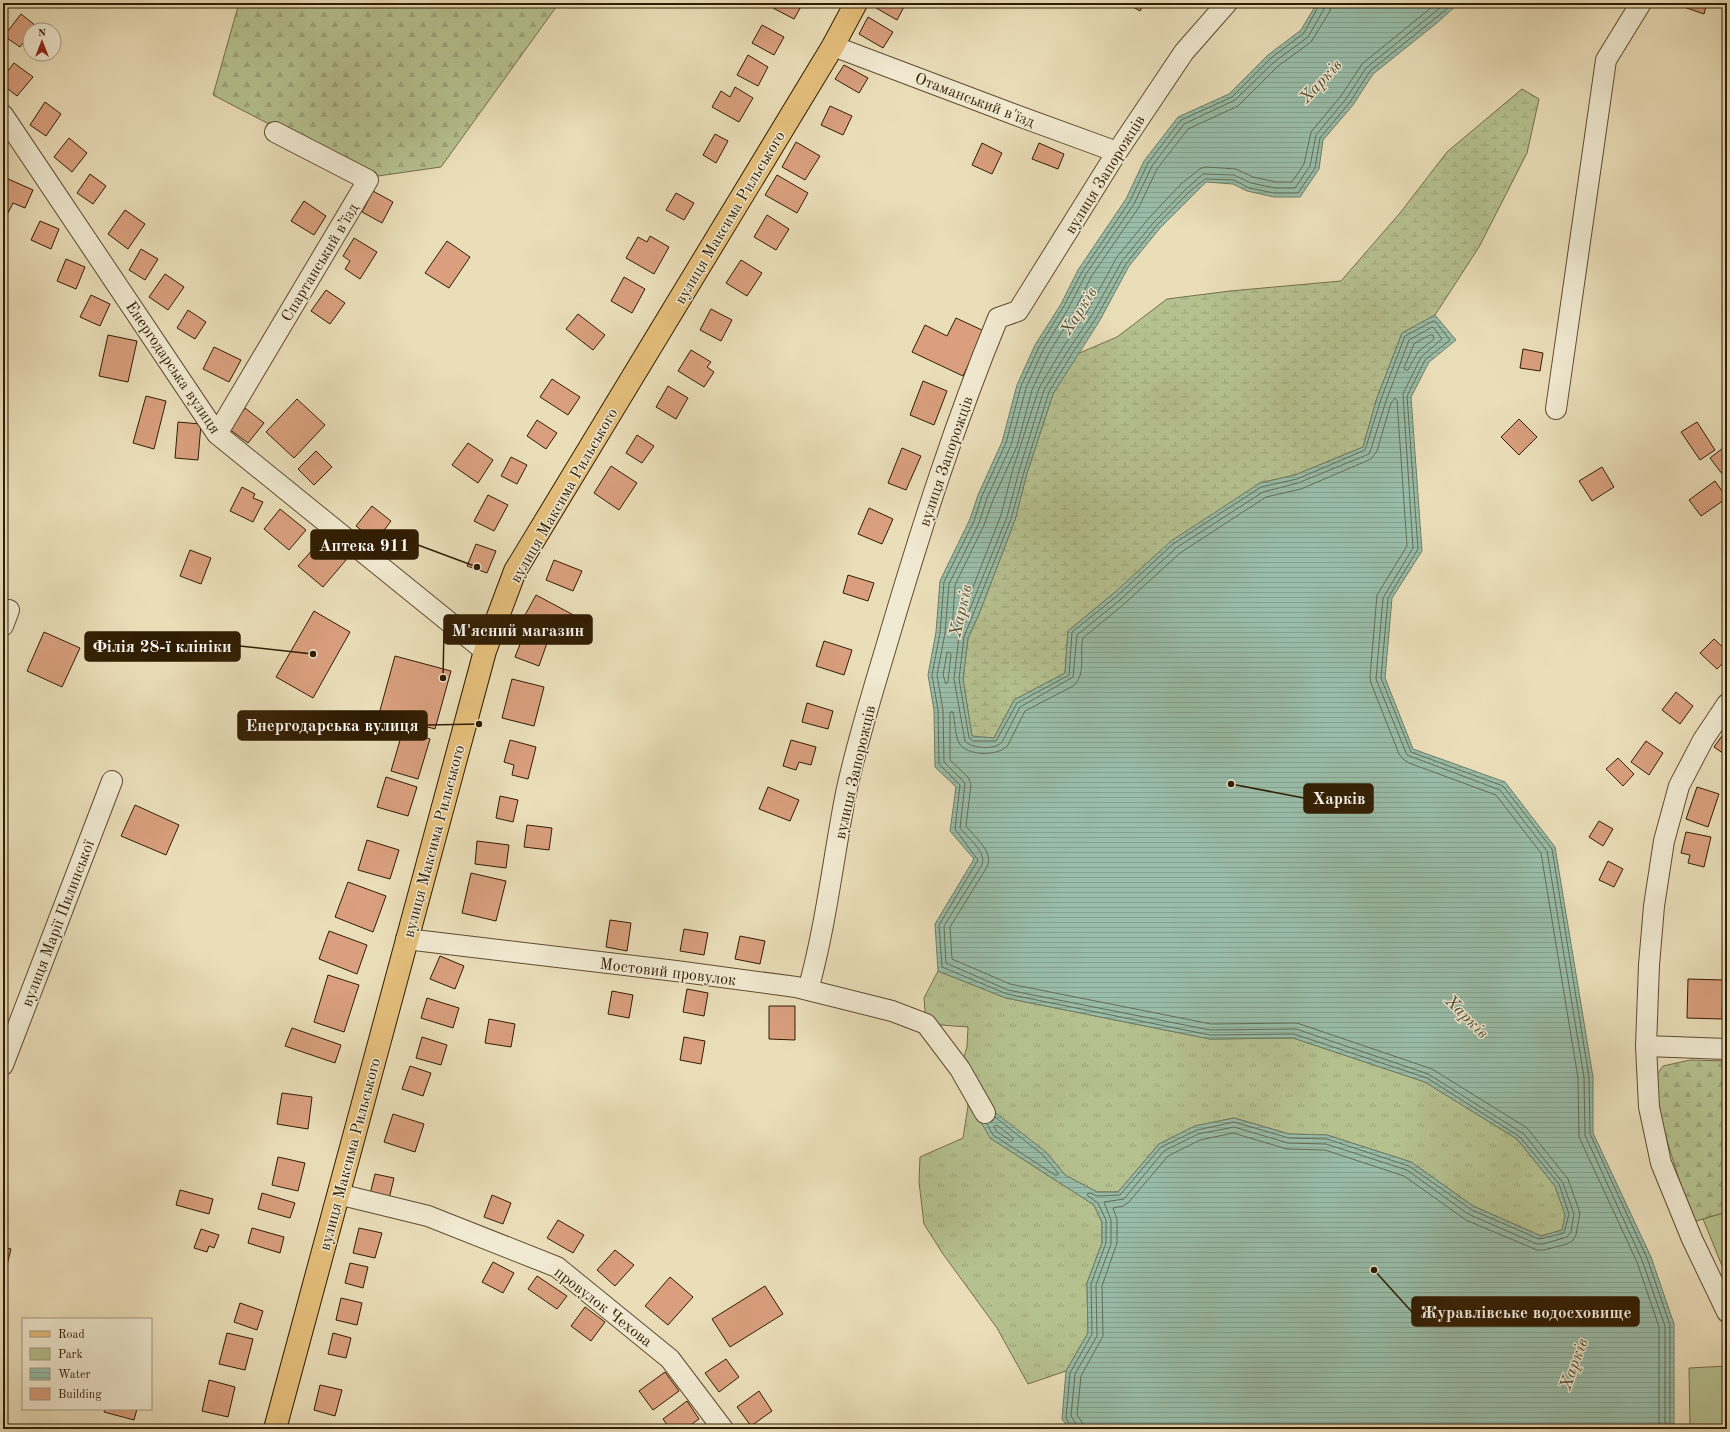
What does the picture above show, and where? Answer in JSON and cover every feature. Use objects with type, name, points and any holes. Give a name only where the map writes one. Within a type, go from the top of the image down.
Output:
[{"type":"main road","name":"вулиця Максима Рильського","points":[[275,1429],[485,651],[515,571],[833,46],[856,3]]},
{"type":"street","name":"вулиця Запорожців","points":[[808,990],[821,931],[848,785],[912,560],[971,382],[998,318],[1018,312],[1117,152],[1184,52],[1227,3]]},
{"type":"street","points":[[1556,409],[1606,60],[1641,3]]},
{"type":"street","name":"Отаманський в'їзд","points":[[833,46],[1117,152]]},
{"type":"street","name":"Енергодарська вулиця","points":[[3,115],[217,434],[485,651]]},
{"type":"street","name":"Спартанський в’їзд","points":[[217,434],[368,180],[275,132]]},
{"type":"street","points":[[1727,704],[1703,740],[1679,786],[1664,841],[1654,906],[1649,964],[1646,1046],[1649,1107],[1660,1163],[1692,1239],[1727,1312]]},
{"type":"street","name":"вулиця Марії Пилинської","points":[[3,1065],[112,781]]},
{"type":"street","name":"Мостовий провулок","points":[[406,940],[676,971],[796,987],[892,1011],[926,1024],[960,1069],[986,1113]]},
{"type":"street","points":[[1646,1046],[1727,1049]]},
{"type":"street","name":"провулок Чехова","points":[[338,1194],[428,1216],[557,1267],[670,1359],[722,1429]]},
{"type":"green space","points":[[239,3],[559,3],[441,167],[371,177],[213,95]]},
{"type":"green space","points":[[1522,89],[1539,99],[1527,153],[1479,247],[1435,315],[1402,333],[1377,398],[1363,447],[1295,475],[1260,483],[1114,593],[1068,631],[1065,673],[1014,700],[994,738],[972,737],[963,679],[968,638],[979,614],[1015,520],[1027,473],[1053,394],[1077,354],[1117,337],[1167,299],[1230,291],[1341,281],[1400,213],[1447,152]]},
{"type":"green space","points":[[938,971],[1006,998],[1210,1039],[1293,1038],[1425,1082],[1517,1139],[1555,1186],[1566,1215],[1562,1230],[1541,1236],[1473,1206],[1411,1162],[1327,1135],[1289,1134],[1234,1118],[1195,1126],[1159,1144],[1118,1192],[1097,1192],[1065,1175],[1046,1152],[990,1138],[1094,1205],[1102,1222],[1102,1243],[1087,1283],[1088,1333],[1066,1371],[1028,1384],[997,1328],[943,1254],[924,1224],[919,1182],[920,1157],[963,1138],[968,1106],[960,1069],[967,1047],[968,1027],[926,1024],[924,998]]},
{"type":"green space","points":[[1690,1060],[1727,1061],[1727,1212],[1693,1222],[1654,1098],[1655,1077],[1663,1066]]},
{"type":"green space","points":[[1727,1212],[1727,1278],[1703,1219]]},
{"type":"green space","points":[[1727,1366],[1727,1414],[1723,1429],[1690,1429],[1689,1368]]},
{"type":"water","points":[[1317,3],[1459,3],[1438,22],[1373,74],[1353,105],[1323,140],[1319,169],[1300,197],[1274,197],[1247,191],[1233,184],[1206,182],[1160,228],[1129,266],[1100,320],[1053,394],[1027,473],[1015,520],[979,614],[968,638],[963,679],[972,736],[994,738],[1014,700],[1065,673],[1068,631],[1114,593],[1171,541],[1260,483],[1295,475],[1363,447],[1377,398],[1402,333],[1435,315],[1456,340],[1429,362],[1411,397],[1422,551],[1392,598],[1385,678],[1413,749],[1505,782],[1555,847],[1593,1077],[1593,1133],[1651,1257],[1674,1324],[1674,1429],[1069,1429],[1062,1419],[1066,1371],[1088,1333],[1087,1283],[1102,1243],[1102,1222],[1094,1205],[990,1138],[981,1122],[992,1110],[1046,1152],[1065,1175],[1097,1192],[1118,1192],[1159,1144],[1195,1126],[1234,1118],[1289,1134],[1327,1135],[1411,1162],[1473,1206],[1541,1236],[1562,1230],[1565,1215],[1555,1186],[1517,1139],[1425,1082],[1293,1038],[1210,1039],[1006,998],[938,971],[935,924],[974,859],[950,831],[956,787],[935,767],[934,710],[928,675],[936,632],[940,581],[970,519],[978,495],[1002,442],[1017,385],[1035,345],[1061,304],[1078,270],[1126,199],[1144,161],[1178,117],[1229,94],[1268,55],[1301,30]]},
{"type":"building","points":[[776,3],[803,3],[794,19],[773,8]]},
{"type":"building","points":[[872,3],[906,3],[897,20],[871,5]]},
{"type":"building","points":[[1126,3],[1144,3],[1140,11]]},
{"type":"building","points":[[1682,3],[1707,3],[1704,14],[1681,6]]},
{"type":"building","points":[[21,14],[31,22],[22,22],[22,44],[20,47],[4,36]]},
{"type":"building","points":[[868,17],[893,32],[883,48],[859,34]]},
{"type":"building","points":[[762,25],[784,37],[774,55],[752,43]]},
{"type":"building","points":[[748,55],[768,67],[758,86],[737,75]]},
{"type":"building","points":[[14,63],[33,77],[17,96],[3,85],[3,77]]},
{"type":"building","points":[[844,65],[868,78],[859,93],[835,79]]},
{"type":"building","points":[[735,87],[753,98],[739,122],[712,107],[721,91],[730,97]]},
{"type":"building","points":[[45,102],[61,114],[46,136],[30,125]]},
{"type":"building","points":[[830,106],[852,116],[843,135],[821,125]]},
{"type":"building","points":[[715,134],[728,141],[716,163],[703,155]]},
{"type":"building","points":[[69,138],[87,153],[72,172],[54,157]]},
{"type":"building","points":[[796,142],[820,156],[805,180],[782,167]]},
{"type":"building","points":[[982,143],[1002,153],[992,174],[972,165]]},
{"type":"building","points":[[1039,143],[1064,154],[1058,169],[1032,159]]},
{"type":"building","points":[[90,174],[106,186],[93,204],[77,193]]},
{"type":"building","points":[[777,175],[808,193],[797,213],[765,195]]},
{"type":"building","points":[[6,178],[33,190],[25,208],[13,203],[8,213],[3,210],[3,184]]},
{"type":"building","points":[[373,191],[393,202],[382,223],[362,212]]},
{"type":"building","points":[[676,193],[694,203],[684,220],[666,210]]},
{"type":"building","points":[[304,201],[326,216],[314,235],[291,221]]},
{"type":"building","points":[[125,210],[145,224],[128,249],[108,234]]},
{"type":"building","points":[[767,215],[789,229],[776,250],[754,237]]},
{"type":"building","points":[[40,221],[59,229],[51,249],[31,240]]},
{"type":"building","points":[[650,236],[669,247],[654,274],[626,258],[638,237],[647,242]]},
{"type":"building","points":[[354,238],[377,252],[360,279],[345,269],[350,261],[343,256]]},
{"type":"building","points":[[447,241],[470,257],[449,288],[425,273]]},
{"type":"building","points":[[141,249],[158,259],[145,280],[129,270]]},
{"type":"building","points":[[66,259],[85,267],[76,289],[57,281]]},
{"type":"building","points":[[741,260],[762,273],[747,296],[726,283]]},
{"type":"building","points":[[165,274],[184,287],[168,310],[149,297]]},
{"type":"building","points":[[624,277],[645,289],[632,313],[611,301]]},
{"type":"building","points":[[326,290],[345,303],[330,324],[311,311]]},
{"type":"building","points":[[91,295],[110,304],[100,326],[80,317]]},
{"type":"building","points":[[711,309],[732,320],[721,341],[700,330]]},
{"type":"building","points":[[188,310],[206,322],[195,339],[177,328]]},
{"type":"building","points":[[578,314],[605,335],[593,350],[566,329]]},
{"type":"building","points":[[956,318],[984,331],[963,376],[912,352],[925,325],[947,336]]},
{"type":"building","points":[[108,335],[137,341],[128,382],[99,376]]},
{"type":"building","points":[[214,347],[241,360],[229,382],[203,369]]},
{"type":"building","points":[[1523,349],[1543,353],[1540,371],[1520,368]]},
{"type":"building","points":[[691,350],[711,362],[707,367],[714,372],[704,387],[678,371]]},
{"type":"building","points":[[552,379],[580,397],[568,415],[540,397]]},
{"type":"building","points":[[923,381],[947,391],[934,425],[910,415]]},
{"type":"building","points":[[668,386],[688,398],[676,419],[656,407]]},
{"type":"building","points":[[146,396],[166,401],[154,449],[133,443]]},
{"type":"building","points":[[297,399],[325,425],[294,458],[266,432]]},
{"type":"building","points":[[245,408],[264,423],[248,443],[229,429]]},
{"type":"building","points":[[1519,419],[1537,437],[1519,455],[1501,437]]},
{"type":"building","points":[[537,420],[557,433],[546,449],[527,436]]},
{"type":"building","points":[[178,422],[201,424],[198,460],[175,458]]},
{"type":"building","points":[[1697,422],[1715,450],[1700,460],[1681,432]]},
{"type":"building","points":[[637,435],[654,446],[642,463],[626,453]]},
{"type":"building","points":[[468,443],[493,460],[478,483],[452,465]]},
{"type":"building","points":[[1727,445],[1727,478],[1726,479],[1710,458]]},
{"type":"building","points":[[902,448],[921,456],[906,490],[888,483]]},
{"type":"building","points":[[316,451],[332,467],[314,485],[298,469]]},
{"type":"building","points":[[511,457],[527,465],[517,484],[501,476]]},
{"type":"building","points":[[611,466],[637,483],[619,510],[594,493]]},
{"type":"building","points":[[1602,467],[1614,487],[1592,501],[1579,481]]},
{"type":"building","points":[[1715,481],[1727,498],[1701,516],[1689,500]]},
{"type":"building","points":[[242,487],[255,494],[253,498],[263,502],[253,522],[230,511]]},
{"type":"building","points":[[488,495],[508,505],[494,531],[474,521]]},
{"type":"building","points":[[372,506],[391,521],[376,541],[356,526]]},
{"type":"building","points":[[869,508],[893,519],[882,544],[858,534]]},
{"type":"building","points":[[280,509],[306,530],[289,550],[264,529]]},
{"type":"building","points":[[322,539],[346,560],[323,587],[298,566]]},
{"type":"building","points":[[476,544],[496,551],[487,573],[467,566]]},
{"type":"building","points":[[190,550],[211,558],[201,584],[180,576]]},
{"type":"building","points":[[554,560],[582,571],[573,591],[546,580]]},
{"type":"building","points":[[848,575],[874,583],[868,601],[843,593]]},
{"type":"building","points":[[536,595],[581,619],[570,639],[525,615]]},
{"type":"building","points":[[314,611],[350,632],[313,698],[276,677]]},
{"type":"building","points":[[44,632],[80,648],[62,687],[27,671]]},
{"type":"building","points":[[524,634],[547,643],[539,666],[515,657]]},
{"type":"building","points":[[1714,639],[1727,651],[1727,659],[1717,669],[1700,653]]},
{"type":"building","points":[[824,641],[852,650],[844,675],[816,666]]},
{"type":"building","points":[[395,656],[451,671],[435,729],[379,714]]},
{"type":"building","points":[[512,679],[544,687],[534,726],[502,718]]},
{"type":"building","points":[[1676,692],[1693,706],[1680,724],[1662,710]]},
{"type":"building","points":[[807,703],[833,711],[828,729],[802,722]]},
{"type":"building","points":[[1727,729],[1727,756],[1714,747]]},
{"type":"building","points":[[403,730],[430,739],[418,779],[391,771]]},
{"type":"building","points":[[510,740],[536,747],[528,779],[512,775],[514,765],[504,762]]},
{"type":"building","points":[[791,740],[816,747],[811,765],[799,762],[796,770],[783,766]]},
{"type":"building","points":[[1646,741],[1663,753],[1649,775],[1631,762]]},
{"type":"building","points":[[1618,758],[1634,774],[1623,786],[1606,769]]},
{"type":"building","points":[[386,777],[417,787],[408,816],[377,807]]},
{"type":"building","points":[[768,787],[799,800],[790,821],[759,809]]},
{"type":"building","points":[[1697,787],[1719,794],[1708,827],[1686,819]]},
{"type":"building","points":[[500,796],[518,800],[513,822],[496,818]]},
{"type":"building","points":[[135,805],[179,825],[166,855],[121,836]]},
{"type":"building","points":[[1599,821],[1613,829],[1603,846],[1589,837]]},
{"type":"building","points":[[527,825],[552,828],[549,850],[524,847]]},
{"type":"building","points":[[1686,832],[1711,837],[1704,867],[1688,863],[1690,855],[1681,853]]},
{"type":"building","points":[[367,840],[399,850],[390,879],[358,870]]},
{"type":"building","points":[[477,841],[509,845],[506,868],[475,864]]},
{"type":"building","points":[[1608,861],[1623,869],[1614,887],[1599,880]]},
{"type":"building","points":[[471,873],[506,881],[496,921],[462,913]]},
{"type":"building","points":[[348,882],[386,896],[373,932],[335,917]]},
{"type":"building","points":[[610,920],[631,923],[627,951],[606,947]]},
{"type":"building","points":[[684,929],[708,933],[704,955],[680,951]]},
{"type":"building","points":[[329,931],[367,945],[357,974],[319,959]]},
{"type":"building","points":[[740,936],[765,941],[760,964],[735,959]]},
{"type":"building","points":[[440,956],[464,966],[455,989],[430,979]]},
{"type":"building","points":[[328,975],[359,985],[344,1032],[314,1022]]},
{"type":"building","points":[[1688,979],[1723,980],[1722,1019],[1687,1018]]},
{"type":"building","points":[[687,989],[708,993],[704,1016],[683,1012]]},
{"type":"building","points":[[612,991],[633,995],[629,1018],[608,1014]]},
{"type":"building","points":[[427,998],[459,1008],[453,1028],[421,1018]]},
{"type":"building","points":[[769,1006],[795,1006],[795,1040],[769,1039]]},
{"type":"building","points":[[489,1019],[515,1024],[511,1047],[485,1043]]},
{"type":"building","points":[[292,1028],[341,1045],[335,1063],[285,1046]]},
{"type":"building","points":[[422,1037],[447,1045],[441,1065],[416,1058]]},
{"type":"building","points":[[684,1037],[705,1041],[701,1064],[680,1060]]},
{"type":"building","points":[[410,1066],[431,1073],[423,1096],[402,1089]]},
{"type":"building","points":[[282,1093],[312,1097],[308,1129],[277,1124]]},
{"type":"building","points":[[393,1114],[424,1124],[415,1152],[384,1142]]},
{"type":"building","points":[[278,1157],[305,1163],[298,1191],[272,1185]]},
{"type":"building","points":[[375,1174],[394,1178],[389,1199],[370,1194]]},
{"type":"building","points":[[180,1190],[213,1199],[209,1214],[176,1205]]},
{"type":"building","points":[[262,1193],[295,1203],[290,1218],[258,1209]]},
{"type":"building","points":[[492,1195],[511,1203],[503,1224],[484,1217]]},
{"type":"building","points":[[558,1220],[584,1235],[573,1253],[547,1238]]},
{"type":"building","points":[[252,1228],[284,1237],[280,1253],[248,1243]]},
{"type":"building","points":[[359,1228],[382,1233],[375,1258],[353,1253]]},
{"type":"building","points":[[201,1229],[219,1235],[214,1248],[209,1246],[207,1252],[194,1248]]},
{"type":"building","points":[[3,1247],[11,1249],[4,1277],[3,1276]]},
{"type":"building","points":[[615,1250],[634,1265],[615,1286],[597,1270]]},
{"type":"building","points":[[493,1262],[514,1273],[503,1293],[482,1282]]},
{"type":"building","points":[[350,1263],[368,1267],[363,1288],[345,1283]]},
{"type":"building","points":[[537,1276],[567,1296],[557,1309],[528,1289]]},
{"type":"building","points":[[670,1277],[693,1297],[668,1325],[645,1306]]},
{"type":"building","points":[[765,1286],[783,1314],[730,1347],[712,1319]]},
{"type":"building","points":[[341,1298],[362,1303],[357,1325],[336,1320]]},
{"type":"building","points":[[240,1303],[263,1311],[257,1330],[234,1322]]},
{"type":"building","points":[[585,1307],[605,1322],[591,1341],[571,1326]]},
{"type":"building","points":[[227,1333],[253,1339],[245,1370],[219,1364]]},
{"type":"building","points":[[333,1333],[351,1338],[346,1358],[328,1354]]},
{"type":"building","points":[[726,1359],[739,1377],[719,1392],[705,1373]]},
{"type":"building","points":[[665,1372],[679,1391],[653,1410],[639,1391]]},
{"type":"building","points":[[209,1380],[235,1387],[228,1417],[202,1411]]},
{"type":"building","points":[[320,1385],[342,1390],[335,1416],[314,1410]]},
{"type":"building","points":[[759,1391],[772,1411],[751,1426],[737,1407]]},
{"type":"building","points":[[687,1401],[699,1419],[685,1429],[670,1429],[663,1419]]},
{"type":"building","points":[[105,1410],[137,1410],[134,1420],[104,1412]]},
{"type":"building","points":[[114,1425],[127,1429],[113,1429]]},
{"type":"place","name":"Аптека 911","points":[[477,567]]},
{"type":"place","name":"Філія 28-ї клініки","points":[[313,654]]},
{"type":"place","name":"М'ясний магазин","points":[[443,678]]},
{"type":"place","name":"Енергодарська вулиця","points":[[479,724]]},
{"type":"place","name":"Харків","points":[[1231,784]]},
{"type":"place","name":"Журавлівське водосховище","points":[[1374,1270]]}]
